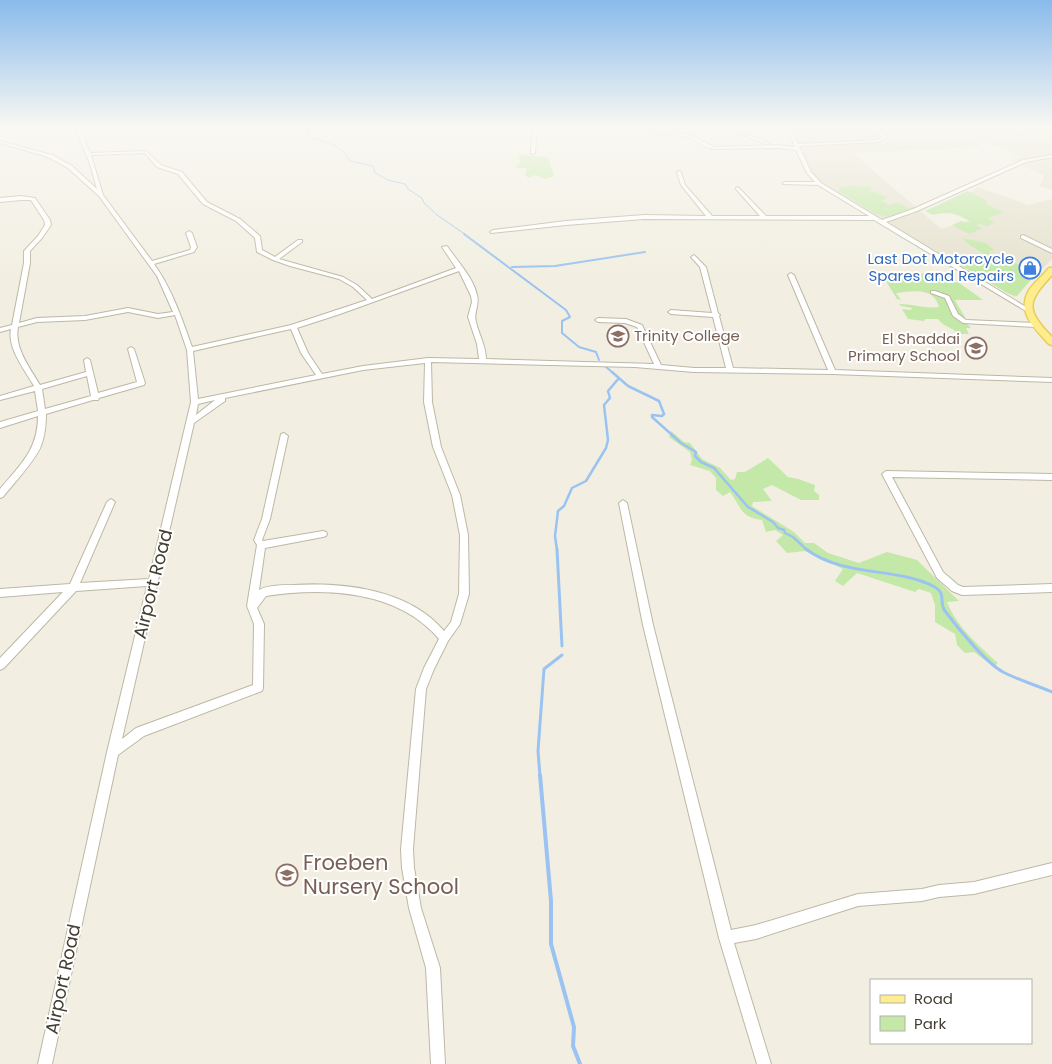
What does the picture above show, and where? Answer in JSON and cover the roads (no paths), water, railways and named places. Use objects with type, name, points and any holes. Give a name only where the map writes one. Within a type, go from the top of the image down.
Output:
[{"type":"main road","points":[[1052,270],[1031,293],[1028,310],[1036,325],[1052,342]]},
{"type":"street","points":[[81,177],[101,195]]},
{"type":"street","name":"Airport Road","points":[[45,1064],[113,752],[195,402],[190,350],[177,313],[160,276],[101,195],[95,177]]},
{"type":"street","points":[[182,177],[205,203],[244,224],[258,237],[259,250],[274,259],[332,274],[355,286],[372,301]]},
{"type":"street","points":[[680,177],[683,185],[710,217]]},
{"type":"street","points":[[812,177],[819,184],[1028,310]]},
{"type":"street","points":[[882,222],[915,210],[990,177]]},
{"type":"street","points":[[785,183],[819,184]]},
{"type":"street","points":[[738,188],[764,217]]},
{"type":"street","points":[[0,200],[33,199],[47,220],[48,225],[27,251],[13,335],[18,352],[38,387],[42,413],[42,429],[36,447],[26,464],[0,495]]},
{"type":"street","points":[[493,232],[624,218],[874,218]]},
{"type":"street","points":[[151,262],[192,251],[194,247],[189,233]]},
{"type":"street","points":[[1023,237],[1052,251]]},
{"type":"street","points":[[274,259],[300,241]]},
{"type":"street","points":[[444,247],[473,290],[475,301],[471,311],[471,318],[483,347],[483,362]]},
{"type":"street","points":[[694,257],[703,267],[730,370]]},
{"type":"street","points":[[190,350],[293,327],[372,301],[459,269]]},
{"type":"street","points":[[791,275],[832,372]]},
{"type":"street","points":[[933,292],[947,298],[957,318],[966,322],[1036,325]]},
{"type":"street","points":[[0,330],[37,320],[85,318],[128,310],[158,316],[177,313]]},
{"type":"street","points":[[671,312],[705,313],[717,316]]},
{"type":"street","points":[[598,320],[626,321],[640,326],[660,368]]},
{"type":"street","points":[[293,327],[300,337],[301,345],[306,355],[320,376]]},
{"type":"street","points":[[0,425],[140,383],[131,349]]},
{"type":"street","points":[[88,360],[95,398]]},
{"type":"street","points":[[428,360],[428,402],[438,447],[460,510],[464,536],[464,594],[455,624],[444,638],[421,689],[407,849],[408,868],[415,908],[433,968],[438,1064]]},
{"type":"street","points":[[195,402],[320,376],[390,364],[428,360],[635,365],[660,368],[1052,380]]},
{"type":"street","points":[[0,398],[90,373]]},
{"type":"street","points":[[192,421],[228,395]]},
{"type":"street","points":[[113,752],[140,732],[258,688],[258,624],[252,607],[261,545],[258,540],[266,519],[284,436]]},
{"type":"street","points":[[1052,477],[886,474],[940,576],[955,588],[969,591],[1052,588]]},
{"type":"street","points":[[0,665],[73,588],[111,502]]},
{"type":"street","points":[[623,503],[648,625],[726,938],[764,1064]]},
{"type":"street","points":[[261,545],[323,534]]},
{"type":"street","points":[[0,593],[154,582]]},
{"type":"street","points":[[252,607],[263,592],[300,588],[338,588],[408,607],[426,618],[444,638]]},
{"type":"street","points":[[726,938],[756,932],[858,900],[922,896],[939,891],[974,888],[1052,869]]},
{"type":"waterway","points":[[382,177],[405,184],[408,189],[422,198],[424,203],[437,215],[466,235]]},
{"type":"waterway","points":[[464,234],[566,310],[570,317],[562,321],[562,333],[579,347],[596,352],[599,360]]},
{"type":"waterway","points":[[512,267],[555,266],[645,252]]},
{"type":"waterway","points":[[605,366],[613,373]]},
{"type":"waterway","points":[[612,372],[619,378]]},
{"type":"waterway","points":[[557,550],[555,536],[558,511],[564,506],[572,488],[586,481],[606,448],[608,440],[604,405],[610,398],[608,391],[619,378]]},
{"type":"waterway","points":[[619,378],[628,386],[659,401],[664,414],[662,416],[652,415],[652,417],[681,443],[696,452],[695,456],[701,462],[714,468],[748,507],[773,522],[778,528],[784,530],[785,533],[793,537],[807,550]]},
{"type":"waterway","points":[[557,549],[562,646]]},
{"type":"waterway","points":[[806,549],[836,564],[902,576],[933,586],[942,595],[942,604],[945,611],[988,661],[1009,675],[1052,692]]},
{"type":"waterway","points":[[540,776],[538,751],[544,669],[562,655]]},
{"type":"waterway","points":[[540,775],[551,901],[551,944],[574,1027],[573,1046],[580,1064]]},
{"type":"place","name":"Last Dot Motorcycle Spares and Repairs","points":[[1030,268]]},
{"type":"place","name":"Trinity College","points":[[618,336]]},
{"type":"place","name":"El Shaddai Primary School","points":[[976,348]]},
{"type":"place","name":"Froeben Nursery School","points":[[287,875]]}]
